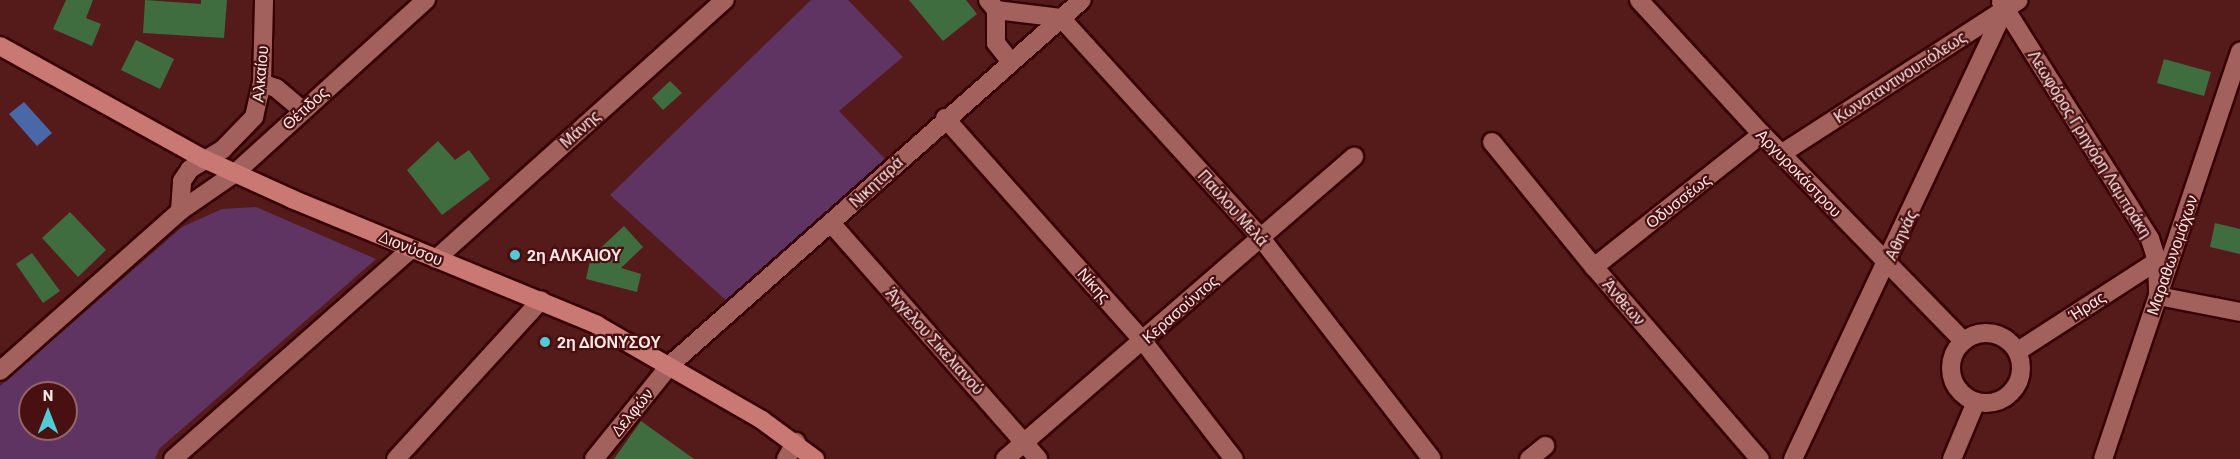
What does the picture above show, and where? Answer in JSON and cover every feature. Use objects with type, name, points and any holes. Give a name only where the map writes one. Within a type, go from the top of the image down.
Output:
[{"type":"main road","name":"Διονύσου","points":[[2,51],[204,159],[411,249],[541,300],[670,365],[796,442],[815,459]]},
{"type":"street","name":"Αλκαίου","points":[[204,159],[223,149],[249,124],[259,102],[262,83],[264,0]]},
{"type":"street","name":"Θέτιδος","points":[[0,371],[180,211],[213,192],[235,173],[426,0]]},
{"type":"street","name":"Μάνης","points":[[436,259],[725,0]]},
{"type":"street","name":"Νικηταρά","points":[[670,365],[831,223],[945,118],[1082,0]]},
{"type":"street","name":"Αργυροκάστρου","points":[[1639,0],[1781,154],[1963,341]]},
{"type":"street","name":"Κωνσταντινουπόλεως","points":[[1781,154],[2008,3]]},
{"type":"street","name":"Λεωφόρος Γρηγόρη Λαμπράκη","points":[[2008,3],[2143,227],[2157,261],[2158,296]]},
{"type":"street","name":"Αθηνάς","points":[[1793,459],[1887,265],[2008,3]]},
{"type":"street","points":[[1011,62],[996,43],[992,5],[1061,18]]},
{"type":"street","name":"Παύλου Μελά","points":[[1061,18],[1261,238],[1432,459]]},
{"type":"street","name":"Μαραθωνομάχων","points":[[2103,459],[2240,51]]},
{"type":"street","points":[[262,83],[276,88],[302,110]]},
{"type":"street","name":"Νίκης","points":[[945,118],[1143,341],[1234,459]]},
{"type":"street","name":"Οδυσσέως","points":[[1594,267],[1762,134]]},
{"type":"street","name":"Άνθεων","points":[[1492,142],[1594,267],[1761,459]]},
{"type":"street","name":"Κερασούντος","points":[[1005,459],[1354,157]]},
{"type":"street","points":[[180,211],[182,181],[204,159]]},
{"type":"street","name":"Άγγελου Σικελιανού","points":[[831,223],[1038,459]]},
{"type":"street","points":[[173,459],[411,249]]},
{"type":"street","name":"Ήρας","points":[[2018,351],[2157,261]]},
{"type":"street","points":[[2158,296],[2240,312]]},
{"type":"street","points":[[396,459],[541,300]]},
{"type":"street","points":[[1993,333],[2018,351],[2022,369],[2011,394],[1995,403],[1976,402],[1960,392],[1951,376],[1953,357],[1963,341],[1993,333]]},
{"type":"street","name":"Δελφών","points":[[594,459],[670,365]]},
{"type":"street","points":[[1952,459],[1976,402]]},
{"type":"street","points":[[786,459],[796,442]]},
{"type":"street","points":[[1529,459],[1545,446]]},
{"type":"shaded area","points":[[811,0],[848,0],[903,57],[839,111],[885,159],[729,303],[610,195]]},
{"type":"shaded area","points":[[256,207],[376,259],[159,449],[155,459],[0,459],[0,386],[182,227],[222,209]]},
{"type":"water","points":[[24,102],[52,133],[37,146],[9,114]]},
{"type":"building","points":[[66,0],[93,0],[86,18],[101,24],[92,46],[53,29]]},
{"type":"building","points":[[145,0],[201,4],[201,0],[227,0],[224,38],[143,33]]},
{"type":"building","points":[[909,0],[966,0],[977,14],[943,41]]},
{"type":"building","points":[[136,40],[174,59],[160,89],[121,70]]},
{"type":"building","points":[[2164,59],[2211,72],[2204,96],[2157,83]]},
{"type":"building","points":[[670,81],[682,93],[663,110],[652,98]]},
{"type":"building","points":[[438,141],[455,160],[469,150],[490,179],[442,215],[407,170]]},
{"type":"building","points":[[70,212],[106,250],[78,277],[42,238]]},
{"type":"building","points":[[2215,223],[2240,229],[2240,254],[2210,247]]},
{"type":"building","points":[[624,226],[643,247],[621,268],[641,274],[637,292],[586,279],[591,257]]},
{"type":"building","points":[[32,253],[60,291],[43,303],[16,264]]},
{"type":"building","points":[[641,421],[694,459],[614,459]]},
{"type":"place","name":"2η ΑΛΚΑΙΟΥ","points":[[515,255]]},
{"type":"place","name":"2η ΔΙΟΝΥΣΟΥ","points":[[545,342]]}]
